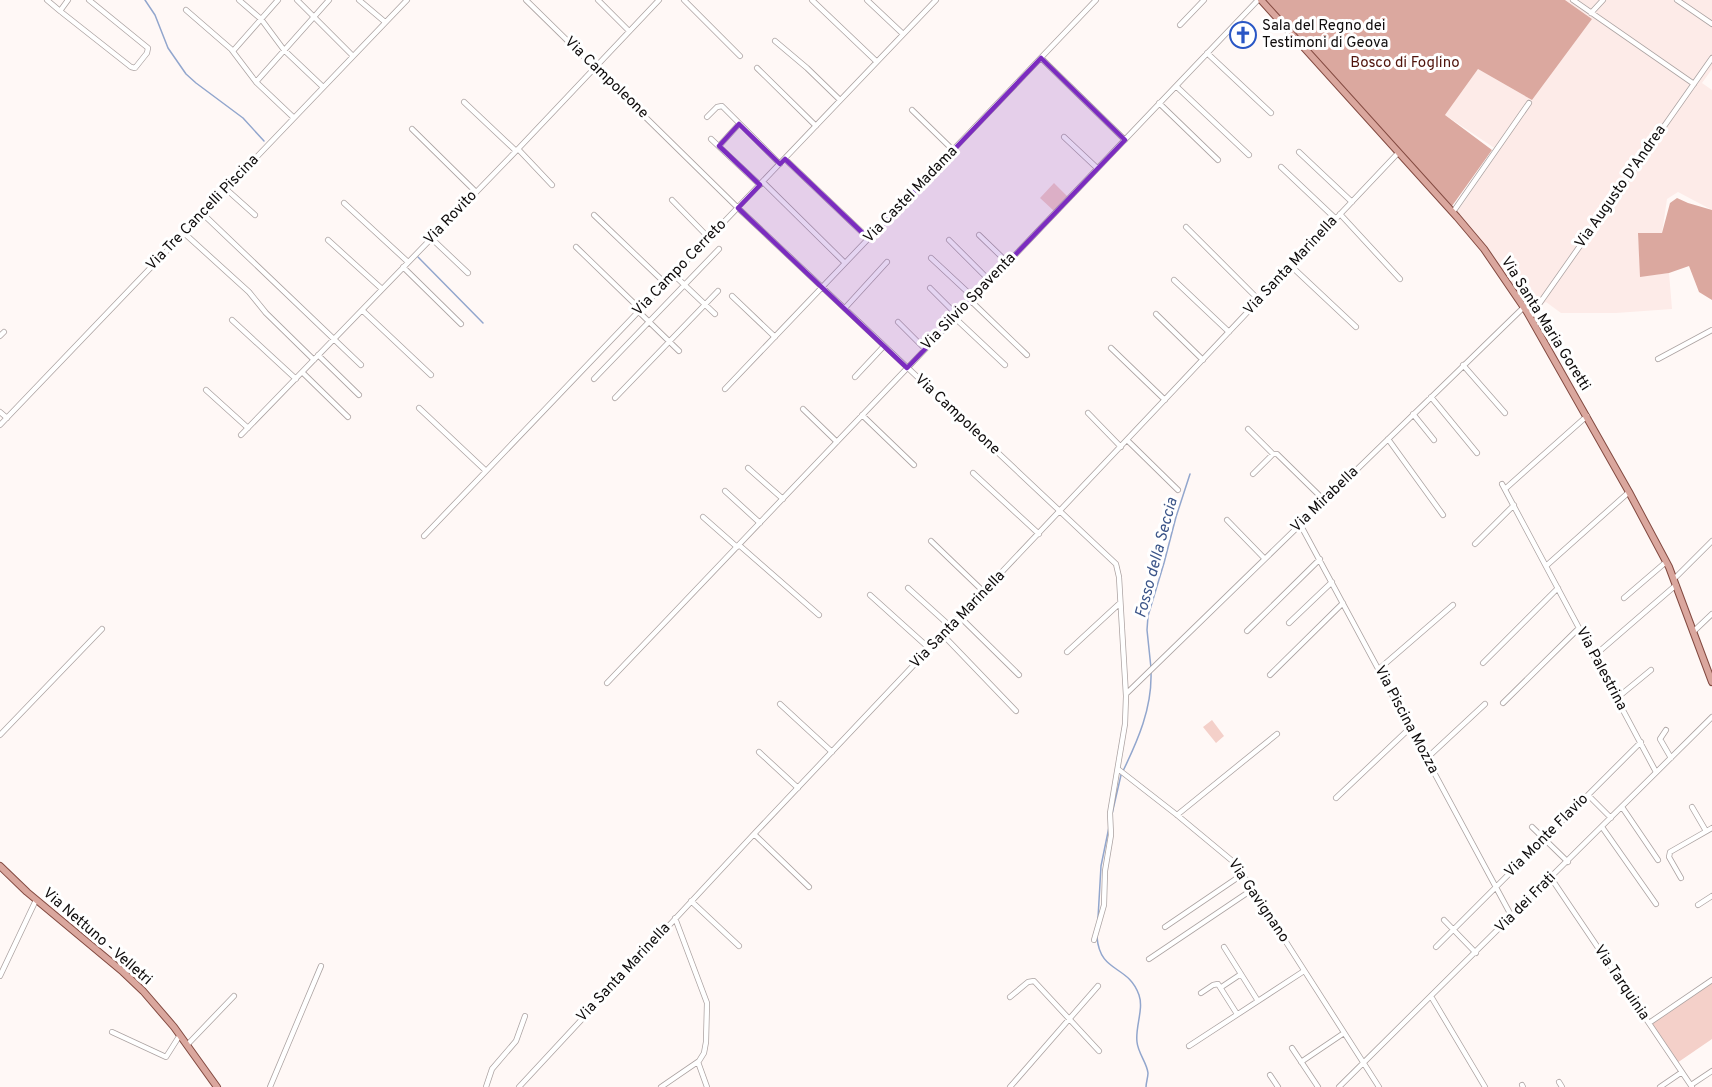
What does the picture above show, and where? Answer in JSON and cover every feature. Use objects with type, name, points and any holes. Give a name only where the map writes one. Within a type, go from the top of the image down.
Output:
[{"type":"main road","name":"Via Santa Maria Goretti","points":[[1259,0],[1453,212],[1484,249],[1524,307],[1587,416],[1666,562],[1712,682]]},
{"type":"main road","name":"Via Nettuno - Velletri","points":[[0,866],[36,900],[132,981],[180,1035],[217,1087]]},
{"type":"street","points":[[46,0],[132,68],[135,68],[147,53],[147,47],[89,0]]},
{"type":"street","points":[[60,11],[68,0]]},
{"type":"street","points":[[239,0],[261,19],[284,50],[323,87]]},
{"type":"street","points":[[233,51],[278,0]]},
{"type":"street","points":[[297,0],[353,56]]},
{"type":"street","points":[[256,82],[329,0]]},
{"type":"street","points":[[359,0],[385,22]]},
{"type":"street","name":"Via Tre Cancelli Piscina","points":[[0,426],[407,0]]},
{"type":"street","name":"Via Campoleone","points":[[526,0],[738,208],[1116,564],[1126,694],[1125,731],[1110,817],[1104,905],[1094,940]]},
{"type":"street","points":[[598,0],[629,31]]},
{"type":"street","name":"Via Rovito","points":[[242,435],[658,0]]},
{"type":"street","points":[[684,0],[740,56]]},
{"type":"street","points":[[812,0],[876,61]]},
{"type":"street","points":[[867,0],[903,34]]},
{"type":"street","name":"Via Campo Cerreto","points":[[423,537],[936,0]]},
{"type":"street","name":"Via Castel Madama","points":[[725,389],[1096,0]]},
{"type":"street","points":[[1180,25],[1204,0]]},
{"type":"street","name":"Via Silvio Spaventa","points":[[607,683],[1259,0]]},
{"type":"street","points":[[1573,0],[1694,84]]},
{"type":"street","points":[[1591,13],[1603,0]]},
{"type":"street","points":[[1677,0],[1712,24]]},
{"type":"street","points":[[186,10],[233,51],[256,82],[294,118]]},
{"type":"street","points":[[775,41],[840,100]]},
{"type":"street","points":[[1207,53],[1271,114]]},
{"type":"street","points":[[1041,58],[1125,140]]},
{"type":"street","name":"Via Augusto D'Andrea","points":[[1530,317],[1712,58]]},
{"type":"street","points":[[757,68],[816,126]]},
{"type":"street","points":[[1176,86],[1249,155]]},
{"type":"street","points":[[464,102],[552,184]]},
{"type":"street","points":[[1159,103],[1218,160]]},
{"type":"street","points":[[1453,212],[1529,103]]},
{"type":"street","points":[[707,117],[721,106],[780,164]]},
{"type":"street","points":[[912,110],[953,150]]},
{"type":"street","points":[[719,146],[739,124]]},
{"type":"street","points":[[412,129],[476,192]]},
{"type":"street","points":[[1064,136],[1097,168]]},
{"type":"street","points":[[711,139],[845,263]]},
{"type":"street","points":[[1299,152],[1352,202]]},
{"type":"street","name":"Via Santa Marinella","points":[[519,1087],[754,834],[1398,153]]},
{"type":"street","points":[[785,159],[868,239]]},
{"type":"street","points":[[1281,167],[1336,219]]},
{"type":"street","points":[[226,189],[255,215]]},
{"type":"street","points":[[672,200],[710,238]]},
{"type":"street","points":[[344,203],[408,262]]},
{"type":"street","points":[[202,214],[361,365]]},
{"type":"street","points":[[1340,214],[1400,279]]},
{"type":"street","points":[[594,215],[665,283]]},
{"type":"street","points":[[1186,227],[1259,300]]},
{"type":"street","points":[[184,232],[249,292],[268,315],[314,360]]},
{"type":"street","points":[[979,235],[1008,263]]},
{"type":"street","points":[[431,238],[468,273]]},
{"type":"street","points":[[328,240],[382,289]]},
{"type":"street","points":[[949,240],[990,281]]},
{"type":"street","points":[[576,247],[679,351]]},
{"type":"street","points":[[594,379],[719,249]]},
{"type":"street","points":[[931,258],[1027,354]]},
{"type":"street","points":[[844,308],[887,262]]},
{"type":"street","points":[[1292,266],[1356,327]]},
{"type":"street","points":[[403,267],[461,324]]},
{"type":"street","points":[[674,274],[715,314]]},
{"type":"street","points":[[1174,280],[1229,332]]},
{"type":"street","points":[[930,288],[1005,365]]},
{"type":"street","points":[[615,398],[718,291]]},
{"type":"street","points":[[732,296],[775,337]]},
{"type":"street","name":"Via Mirabella","points":[[1126,694],[1524,307]]},
{"type":"street","points":[[362,310],[431,375]]},
{"type":"street","points":[[1156,314],[1203,360]]},
{"type":"street","points":[[232,320],[296,378]]},
{"type":"street","points":[[898,322],[925,349]]},
{"type":"street","points":[[1658,359],[1712,330]]},
{"type":"street","points":[[855,377],[884,346]]},
{"type":"street","points":[[1111,348],[1165,400]]},
{"type":"street","points":[[318,355],[359,395]]},
{"type":"street","points":[[1463,364],[1505,413]]},
{"type":"street","points":[[302,372],[348,417]]},
{"type":"street","points":[[206,390],[248,428]]},
{"type":"street","points":[[1431,397],[1477,453]]},
{"type":"street","points":[[419,408],[486,471]]},
{"type":"street","points":[[803,409],[837,441]]},
{"type":"street","points":[[0,412],[7,418]]},
{"type":"street","points":[[1088,413],[1121,447]]},
{"type":"street","points":[[1413,414],[1434,440]]},
{"type":"street","points":[[862,415],[914,465]]},
{"type":"street","name":"Via Palestrina","points":[[1587,416],[1504,486],[1656,772]]},
{"type":"street","points":[[1248,429],[1324,500]]},
{"type":"street","points":[[1388,439],[1443,515]]},
{"type":"street","points":[[1127,440],[1178,490]]},
{"type":"street","points":[[1253,474],[1273,454]]},
{"type":"street","points":[[748,468],[783,499]]},
{"type":"street","points":[[973,473],[1039,534]]},
{"type":"street","points":[[725,491],[760,523]]},
{"type":"street","points":[[1546,566],[1629,492]]},
{"type":"street","points":[[1475,544],[1514,506]]},
{"type":"street","points":[[703,517],[819,615]]},
{"type":"street","points":[[1227,520],[1264,558]]},
{"type":"street","name":"Via Piscina Mozza","points":[[1300,524],[1512,917]]},
{"type":"street","points":[[931,541],[984,592]]},
{"type":"street","points":[[1594,656],[1675,582],[1712,541]]},
{"type":"street","points":[[1247,631],[1320,559]]},
{"type":"street","points":[[1624,598],[1666,562]]},
{"type":"street","points":[[1289,623],[1332,582]]},
{"type":"street","points":[[908,588],[951,627]]},
{"type":"street","points":[[1483,663],[1558,588]]},
{"type":"street","points":[[870,595],[930,649]]},
{"type":"street","points":[[1067,652],[1120,603]]},
{"type":"street","points":[[1270,675],[1343,603]]},
{"type":"street","points":[[1379,669],[1454,605]]},
{"type":"street","points":[[1693,632],[1712,614]]},
{"type":"street","points":[[960,617],[1019,675]]},
{"type":"street","points":[[1503,703],[1579,628]]},
{"type":"street","points":[[0,735],[102,629]]},
{"type":"street","points":[[943,635],[1016,711]]},
{"type":"street","points":[[1617,698],[1651,670]]},
{"type":"street","points":[[780,704],[832,752]]},
{"type":"street","points":[[1427,758],[1485,704]]},
{"type":"street","name":"Via dei Frati","points":[[1339,1087],[1432,998],[1712,717]]},
{"type":"street","points":[[1336,798],[1410,728]]},
{"type":"street","points":[[1666,730],[1660,739],[1671,758]]},
{"type":"street","points":[[1177,815],[1277,734]]},
{"type":"street","name":"Via Monte Flavio","points":[[1436,947],[1641,742]]},
{"type":"street","points":[[759,752],[798,788]]},
{"type":"street","name":"Via Gavignano","points":[[1118,769],[1231,859],[1253,889],[1379,1087]]},
{"type":"street","points":[[1588,795],[1611,818]]},
{"type":"street","points":[[1622,807],[1658,860]]},
{"type":"street","points":[[1692,807],[1706,831]]},
{"type":"street","points":[[1532,827],[1568,862]]},
{"type":"street","points":[[1602,827],[1656,904]]},
{"type":"street","points":[[1681,878],[1670,857],[1670,852],[1712,828]]},
{"type":"street","points":[[754,834],[809,887]]},
{"type":"street","points":[[1165,927],[1243,874]]},
{"type":"street","name":"Via Tarquinia","points":[[1551,878],[1692,1086]]},
{"type":"street","points":[[1149,959],[1253,889]]},
{"type":"street","points":[[1698,905],[1712,896]]},
{"type":"street","points":[[0,976],[36,900]]},
{"type":"street","points":[[691,902],[739,946]]},
{"type":"street","points":[[661,1087],[698,1062],[706,1046],[708,1007],[675,918]]},
{"type":"street","points":[[1444,920],[1476,953]]},
{"type":"street","points":[[1224,947],[1258,1001]]},
{"type":"street","points":[[270,1087],[321,966]]},
{"type":"street","points":[[1189,1046],[1304,971]]},
{"type":"street","points":[[1222,986],[1241,974]]},
{"type":"street","points":[[1649,1023],[1712,980]]},
{"type":"street","points":[[1010,997],[1028,982],[1034,981],[1100,1051]]},
{"type":"street","points":[[1201,993],[1214,984],[1218,984],[1237,1014]]},
{"type":"street","points":[[1010,1087],[1098,986]]},
{"type":"street","points":[[187,1045],[234,996]]},
{"type":"street","points":[[1432,998],[1483,1087]]},
{"type":"street","points":[[486,1087],[492,1069],[516,1041],[525,1016]]},
{"type":"street","points":[[112,1032],[166,1058],[180,1035]]},
{"type":"street","points":[[1301,1062],[1344,1033]]},
{"type":"street","points":[[1292,1048],[1317,1087]]},
{"type":"street","points":[[698,1062],[706,1087]]},
{"type":"street","points":[[1692,1086],[1712,1071]]},
{"type":"street","points":[[1660,1087],[1682,1072]]},
{"type":"street","points":[[1270,1075],[1278,1087]]},
{"type":"highlighted area","points":[[1041,58],[1125,140],[907,368],[738,208],[760,185],[719,146],[739,124],[780,164],[785,159],[869,239]]},
{"type":"shaded area","points":[[1565,0],[1712,0],[1712,69],[1702,83],[1712,90],[1712,210],[1678,192],[1667,199],[1662,233],[1638,234],[1641,276],[1669,273],[1672,309],[1616,313],[1561,313],[1546,302],[1529,311],[1492,255],[1457,212],[1499,151],[1445,115],[1478,69],[1532,100],[1592,19]]},
{"type":"shaded area","points":[[1054,183],[1068,197],[1054,211],[1040,198]]},
{"type":"shaded area","points":[[1212,720],[1224,736],[1216,743],[1203,727]]},
{"type":"shaded area","points":[[1712,982],[1712,1039],[1677,1063],[1650,1024]]},
{"type":"green space","name":"Bosco di Foglino","points":[[1262,0],[1565,0],[1592,19],[1532,100],[1478,69],[1445,115],[1492,150],[1452,206]]},
{"type":"green space","points":[[1677,198],[1712,210],[1712,300],[1699,292],[1689,266],[1669,273],[1640,277],[1638,233],[1662,233],[1670,203]]},
{"type":"waterway","points":[[145,0],[155,15],[168,48],[186,74],[243,118],[264,141]]},
{"type":"waterway","points":[[418,257],[483,323]]},
{"type":"waterway","name":"Fosso della Seccia","points":[[1151,668],[1147,630],[1148,616],[1190,474]]},
{"type":"waterway","name":"Fosso della Seccia","points":[[1123,771],[1139,736],[1147,711],[1151,673]]},
{"type":"waterway","name":"Fosso della Seccia","points":[[1112,814],[1121,775]]},
{"type":"waterway","name":"Fosso della Seccia","points":[[1098,918],[1101,866],[1109,827]]},
{"type":"waterway","name":"Fosso della Seccia","points":[[1097,937],[1103,957],[1128,978],[1139,995],[1141,1006],[1137,1042],[1147,1069],[1146,1087]]},
{"type":"place","name":"Sala del Regno dei Testimoni di Geova","points":[[1243,35]]}]
